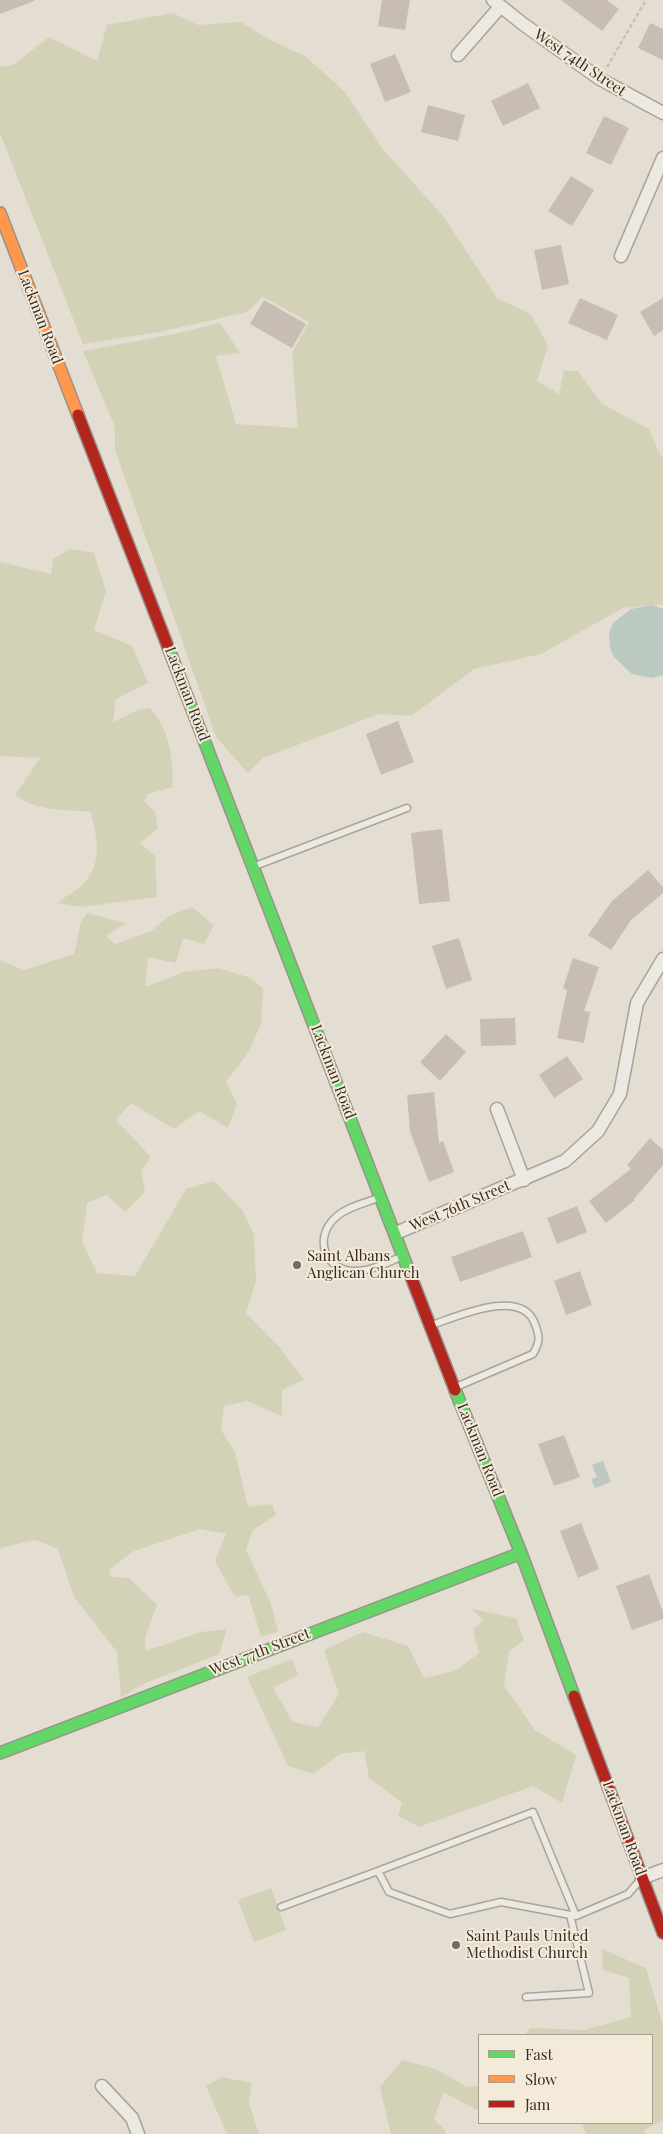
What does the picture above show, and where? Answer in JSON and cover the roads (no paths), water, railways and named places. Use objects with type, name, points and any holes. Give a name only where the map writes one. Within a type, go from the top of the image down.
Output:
[{"type":"main road","name":"Lackman Road","points":[[0,213],[455,1388],[521,1553],[663,1933]]},
{"type":"main road","name":"West 77th Street","points":[[0,1753],[521,1553]]},
{"type":"street","name":"West 74th Street","points":[[458,55],[496,3],[600,79],[663,113]]},
{"type":"street","points":[[621,256],[663,158]]},
{"type":"street","name":"West 76th Street","points":[[396,1233],[565,1161],[598,1131],[620,1094],[637,1003],[663,959]]},
{"type":"street","name":"West 76th Street","points":[[497,1109],[524,1180]]},
{"type":"street","points":[[642,1878],[663,1870]]},
{"type":"street","points":[[102,2086],[132,2118],[138,2134]]},
{"type":"lane","points":[[254,866],[407,808]]},
{"type":"lane","points":[[382,1196],[334,1218],[325,1232],[324,1252],[327,1258],[338,1268],[356,1271],[369,1269],[405,1255]]},
{"type":"lane","points":[[431,1326],[505,1304],[522,1309],[533,1318],[539,1334],[539,1343],[533,1354],[455,1388]]},
{"type":"lane","points":[[281,1907],[533,1812],[573,1915],[589,1993],[526,1997]]},
{"type":"lane","points":[[378,1871],[390,1892],[450,1914],[501,1902],[573,1915],[628,1894],[642,1878]]},
{"type":"place","name":"Saint Albans Anglican Church","points":[[297,1265]]},
{"type":"place","name":"Saint Pauls United Methodist Church","points":[[456,1945]]}]
